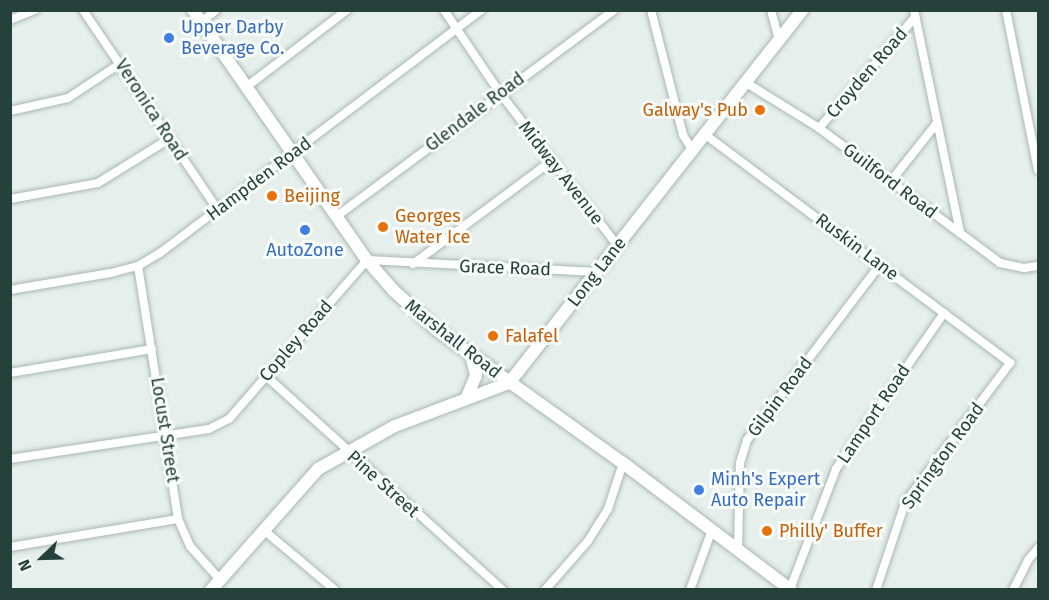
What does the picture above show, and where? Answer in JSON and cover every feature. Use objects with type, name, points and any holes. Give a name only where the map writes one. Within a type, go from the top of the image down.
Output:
[{"type":"main road","name":"Marshall Road","points":[[193,10],[245,88],[367,260],[437,330],[623,463],[791,589]]},
{"type":"main road","name":"Long Lane","points":[[509,383],[598,272],[691,148],[802,10]]},
{"type":"main road","points":[[466,399],[476,375],[471,355]]},
{"type":"main road","points":[[212,590],[266,532],[318,469],[395,426],[509,383]]},
{"type":"street","points":[[10,20],[35,10]]},
{"type":"street","name":"Veronica Road","points":[[83,10],[121,63],[218,210]]},
{"type":"street","points":[[200,22],[216,10]]},
{"type":"street","points":[[245,88],[347,10]]},
{"type":"street","name":"Midway Avenue","points":[[444,10],[500,93],[618,246]]},
{"type":"street","name":"Hampden Road","points":[[10,290],[138,266],[218,210],[481,10]]},
{"type":"street","name":"Glendale Road","points":[[337,216],[614,10]]},
{"type":"street","points":[[651,10],[683,135],[691,148]]},
{"type":"street","points":[[771,10],[778,40]]},
{"type":"street","points":[[1006,10],[1038,170]]},
{"type":"street","points":[[914,14],[960,233]]},
{"type":"street","name":"Croyden Road","points":[[819,128],[914,14]]},
{"type":"street","points":[[10,111],[68,98],[121,63]]},
{"type":"street","name":"Guilford Road","points":[[745,82],[819,128],[1000,263],[1024,268],[1038,266]]},
{"type":"street","points":[[891,181],[937,123]]},
{"type":"street","name":"Ruskin Lane","points":[[703,133],[1011,363]]},
{"type":"street","points":[[10,199],[98,183],[169,139]]},
{"type":"street","points":[[367,260],[413,264],[551,160]]},
{"type":"street","name":"Copley Road","points":[[10,459],[209,429],[229,419],[367,260]]},
{"type":"street","name":"Grace Road","points":[[413,264],[598,272]]},
{"type":"street","name":"Gilpin Road","points":[[738,549],[740,463],[747,440],[880,265]]},
{"type":"street","name":"Locust Street","points":[[138,266],[167,435],[178,519],[190,546],[221,581]]},
{"type":"street","name":"Lamport Road","points":[[791,589],[822,496],[850,443],[944,313]]},
{"type":"street","points":[[10,373],[152,349]]},
{"type":"street","name":"Springton Road","points":[[876,590],[905,503],[1011,363]]},
{"type":"street","name":"Pine Street","points":[[266,376],[503,590]]},
{"type":"street","points":[[545,590],[588,541],[608,509],[623,463]]},
{"type":"street","points":[[10,547],[178,519]]},
{"type":"street","points":[[690,590],[712,530]]},
{"type":"street","points":[[266,532],[335,590]]},
{"type":"street","points":[[1013,590],[1028,560],[1038,548]]},
{"type":"place","name":"Upper Darby Beverage Co.","points":[[169,38]]},
{"type":"place","name":"Galway's Pub","points":[[760,110]]},
{"type":"place","name":"Beijing","points":[[272,196]]},
{"type":"place","name":"Georges Water Ice","points":[[383,227]]},
{"type":"place","name":"AutoZone","points":[[305,230]]},
{"type":"place","name":"Falafel","points":[[493,336]]},
{"type":"place","name":"Minh's Expert Auto Repair","points":[[699,490]]},
{"type":"place","name":"Philly' Buffer","points":[[767,531]]}]
